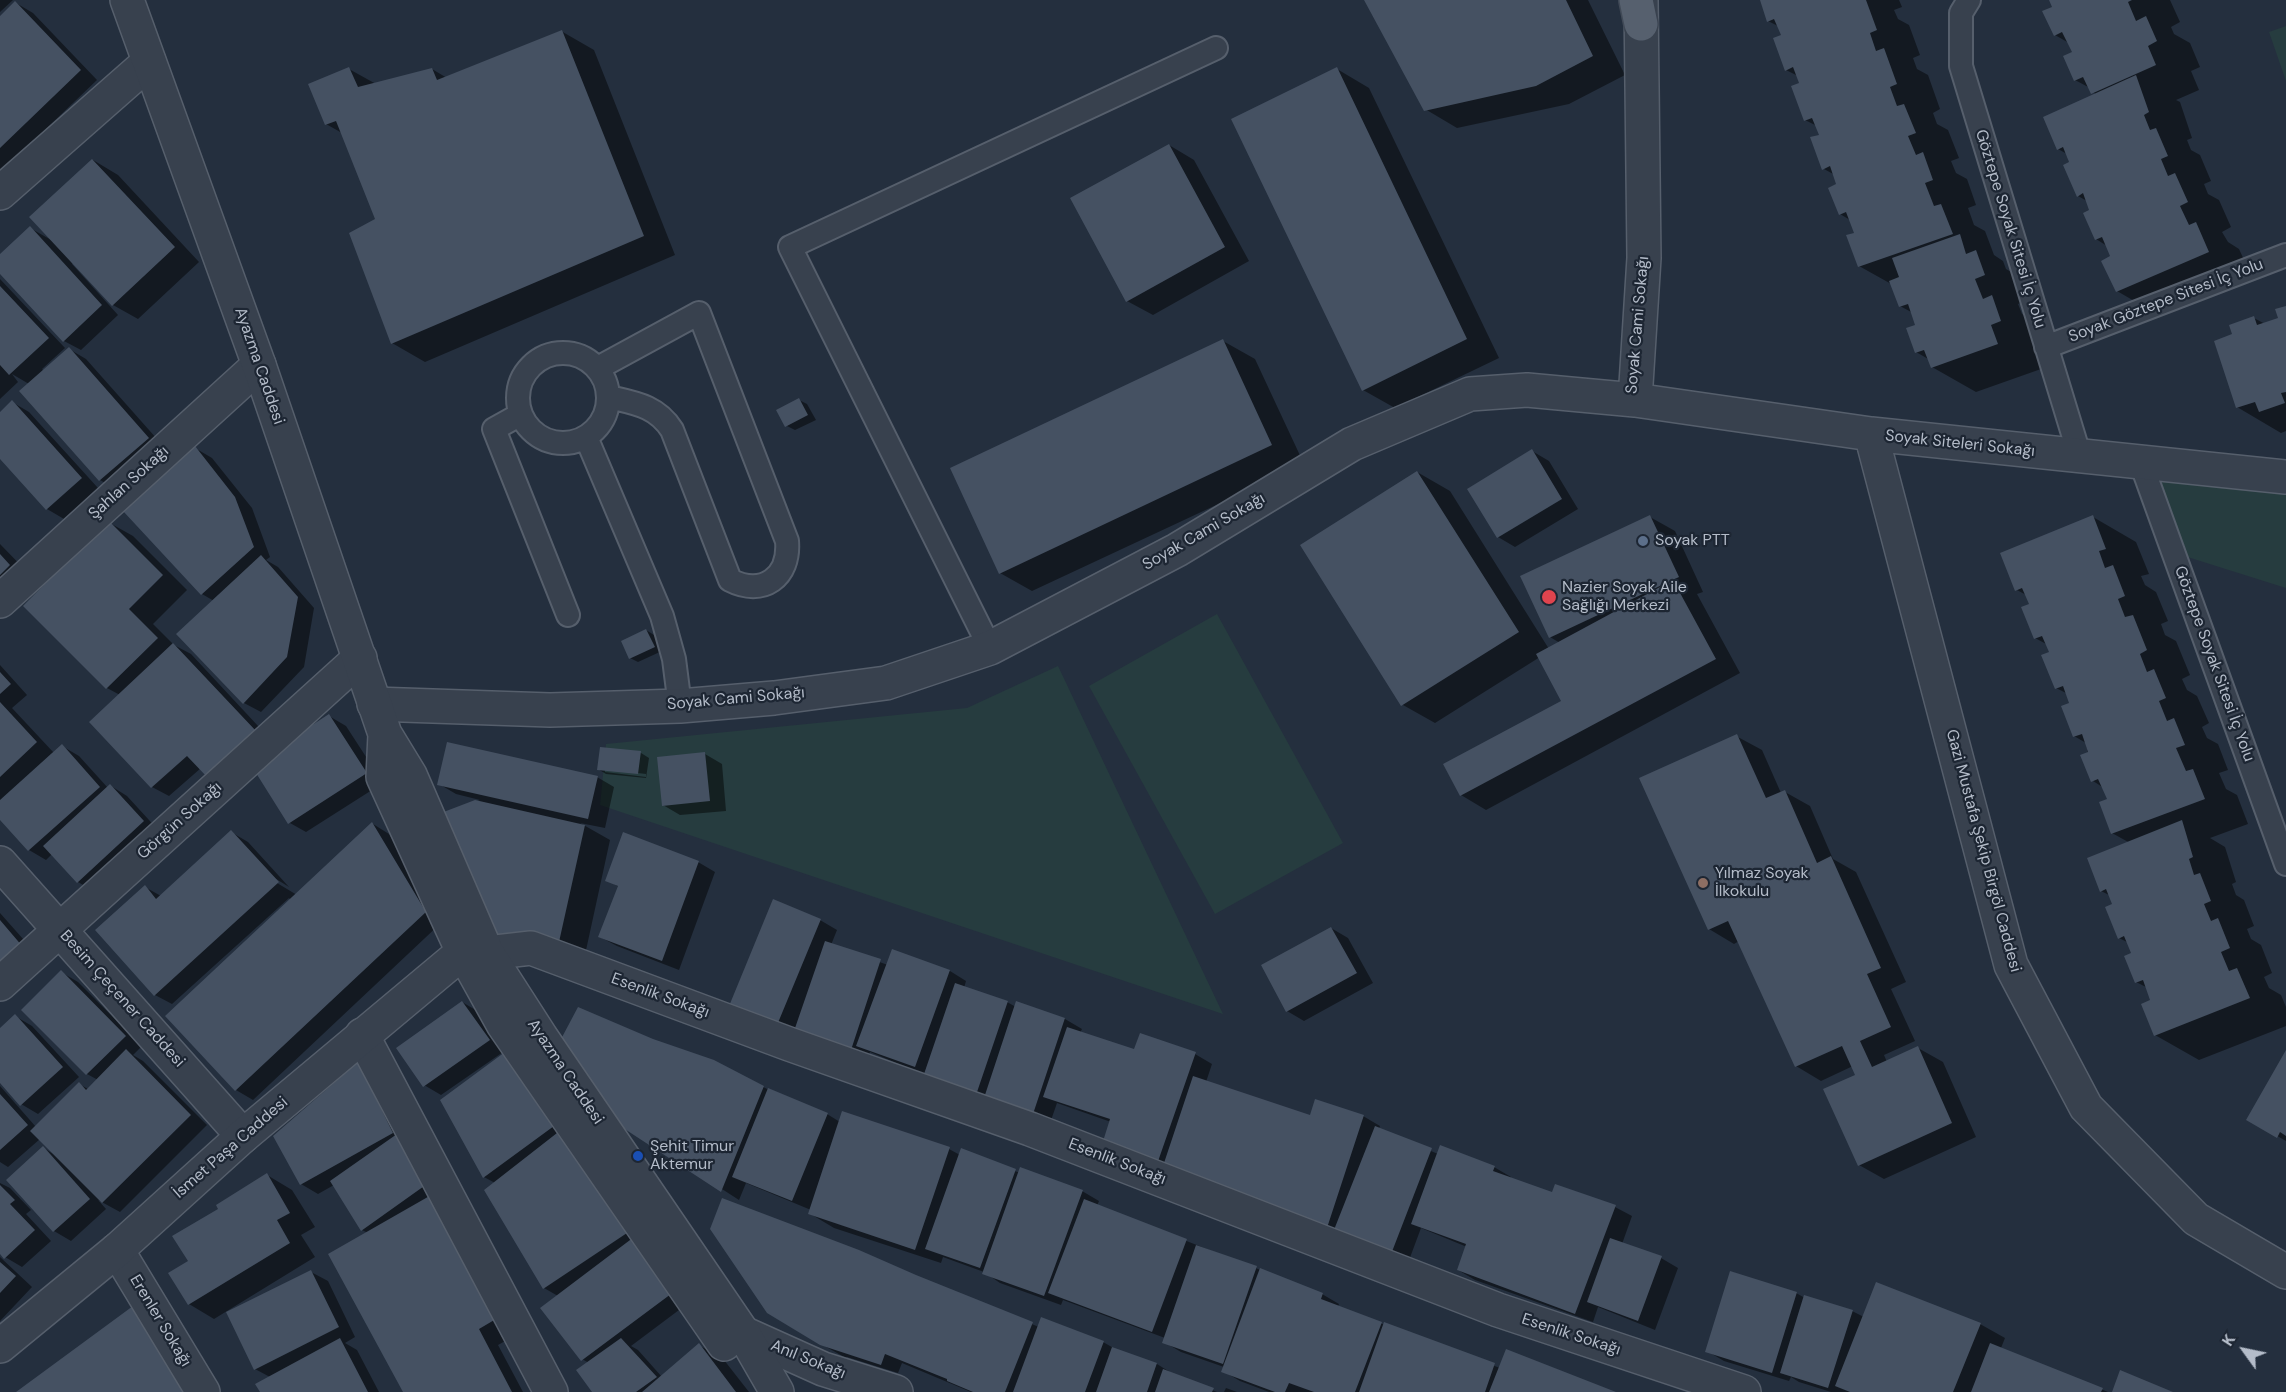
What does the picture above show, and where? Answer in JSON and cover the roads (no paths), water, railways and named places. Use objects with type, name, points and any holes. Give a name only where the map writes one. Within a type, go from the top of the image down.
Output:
[{"type":"street","name":"Ayazma Caddesi","points":[[127,0],[259,364],[360,658],[384,734],[383,777],[475,952],[503,1024],[733,1337],[777,1392]]},
{"type":"street","name":"Soyak Cami Sokağı","points":[[374,704],[550,710],[680,706],[774,698],[886,683],[990,648],[1177,549],[1352,444],[1470,394],[1527,390],[1635,400],[1644,258],[1639,8]]},
{"type":"street","points":[[0,193],[149,62]]},
{"type":"street","name":"Şahlan Sokağı","points":[[0,601],[259,364]]},
{"type":"street","name":"Soyak Siteleri Sokağı","points":[[1635,400],[1871,434],[2286,477]]},
{"type":"street","name":"Gazi Mustafa Şekip Birgöl Caddesi","points":[[1871,434],[2011,965],[2086,1107],[2196,1219],[2286,1272]]},
{"type":"street","name":"Görgün Sokağı","points":[[0,984],[360,658]]},
{"type":"street","name":"Besim Çeçener Caddesi","points":[[0,863],[243,1136]]},
{"type":"street","name":"Esenlik Sokağı","points":[[475,952],[531,948],[778,1040],[1030,1129],[1498,1310],[1744,1392]]},
{"type":"street","name":"İsmet Paşa Caddesi","points":[[0,1347],[117,1250],[243,1136],[362,1035],[475,952]]},
{"type":"street","points":[[362,1035],[551,1392]]},
{"type":"street","name":"Erenler Sokağı","points":[[117,1250],[203,1392]]},
{"type":"street","name":"Ayazma Caddesi","points":[[733,1337],[753,1392]]},
{"type":"street","name":"Anıl Sokağı","points":[[733,1337],[896,1392]]},
{"type":"lane","name":"Göztepe Soyak Sitesi İç Yolu","points":[[1969,0],[1960,13],[1961,66],[2080,457]]},
{"type":"lane","points":[[990,648],[790,247],[1215,48]]},
{"type":"lane","name":"Soyak Göztepe Sitesi İç Yolu","points":[[2046,347],[2286,255]]},
{"type":"lane","points":[[598,368],[699,313],[787,541],[788,555],[784,567],[776,578],[764,585],[752,587],[730,580],[672,430],[659,414],[641,404],[609,397]]},
{"type":"lane","points":[[554,353],[570,353],[586,358],[598,368],[606,382],[609,397],[606,413],[598,427],[586,437],[571,443],[555,443],[541,438],[529,428],[521,414],[517,399],[520,383],[528,369],[540,359],[554,353]]},
{"type":"lane","points":[[521,414],[494,429],[568,615]]},
{"type":"lane","points":[[586,437],[662,616],[674,658],[680,706]]},
{"type":"lane","name":"Göztepe Soyak Sitesi İç Yolu","points":[[2141,463],[2286,864]]},
{"type":"place","name":"Soyak PTT","points":[[1643,541]]},
{"type":"place","name":"Nazier Soyak Aile Sağlığı Merkezi","points":[[1549,597]]},
{"type":"place","name":"Yılmaz Soyak İlkokulu","points":[[1703,883]]},
{"type":"place","name":"Şehit Timur Aktemur","points":[[638,1156]]}]
